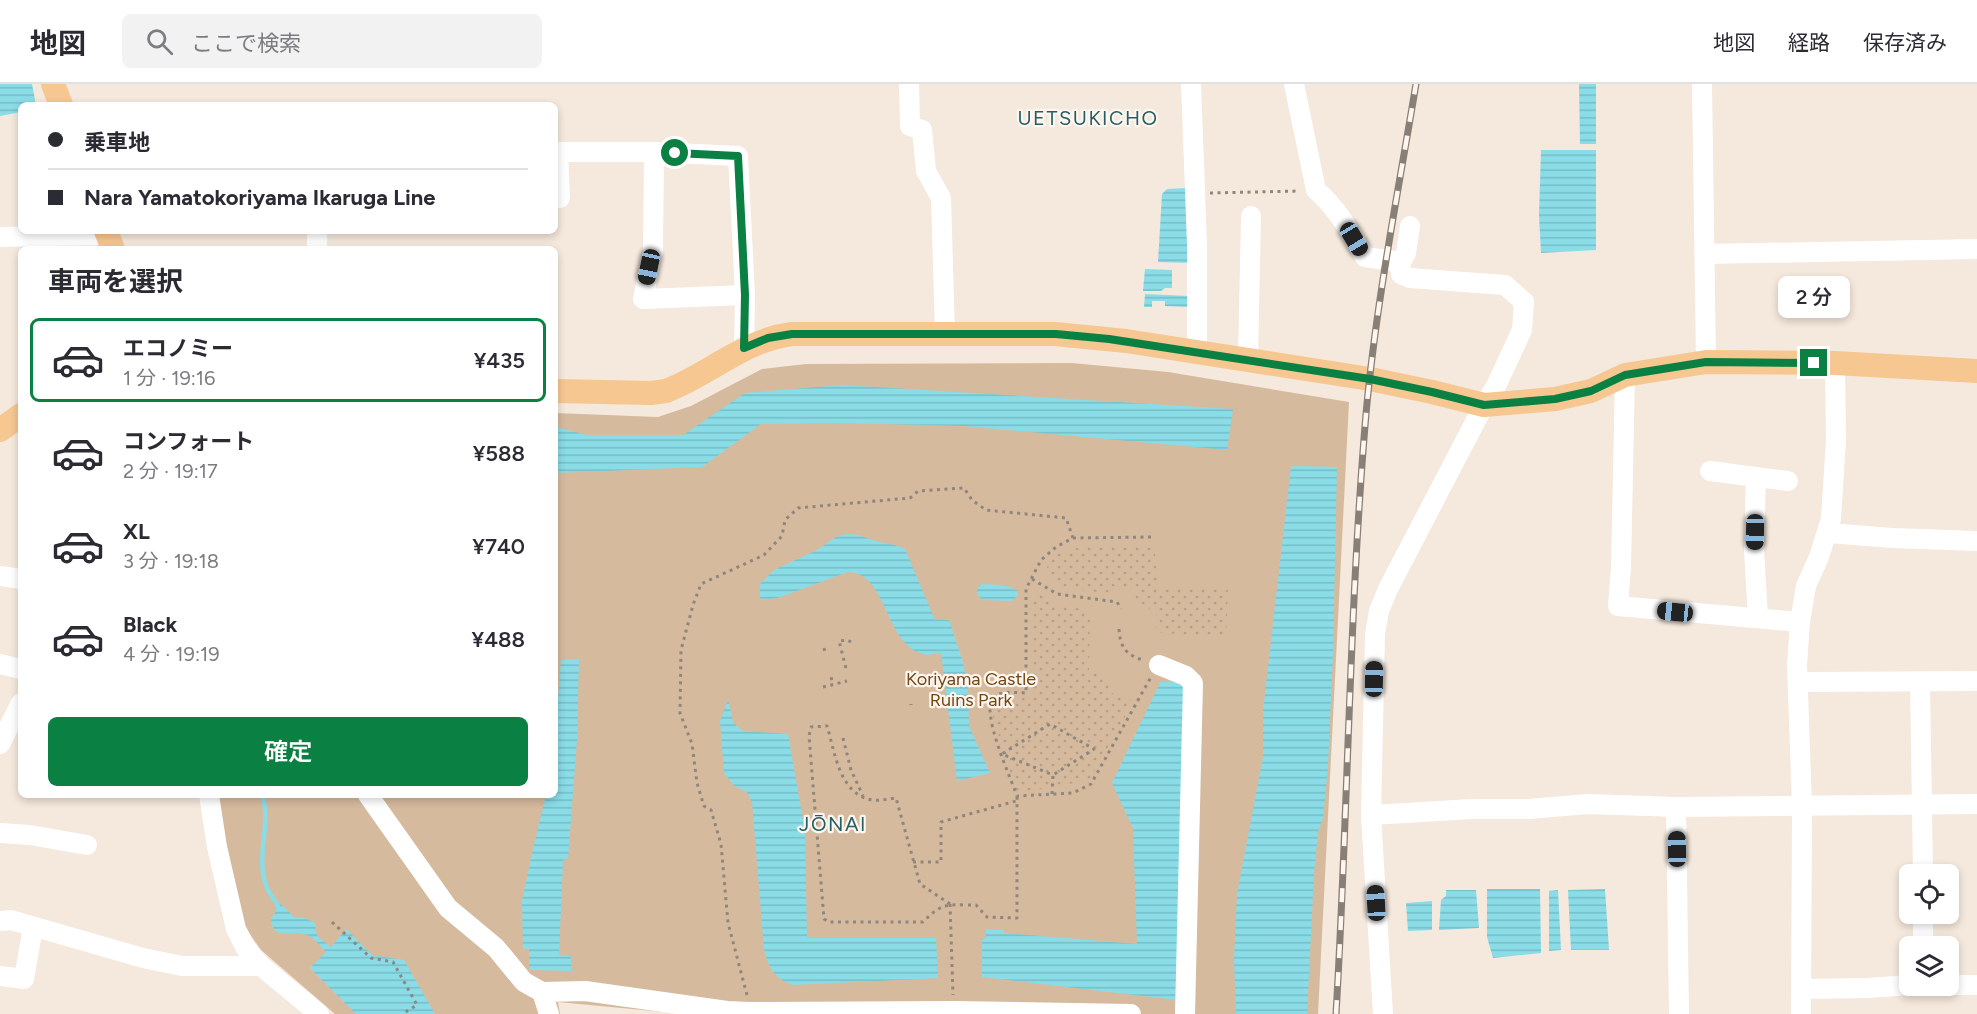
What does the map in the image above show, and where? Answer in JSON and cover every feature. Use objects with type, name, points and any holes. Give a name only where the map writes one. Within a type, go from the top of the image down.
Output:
[{"type":"main road","points":[[53,84],[60,102]]},
{"type":"main road","points":[[558,391],[651,393],[666,391],[744,348],[768,338],[792,334],[1076,336],[1126,341],[1384,382],[1484,405],[1555,399],[1591,391],[1625,375],[1706,362],[1835,363],[1977,371]]},
{"type":"main road","points":[[0,430],[18,417]]},
{"type":"street","points":[[909,84],[910,126],[922,130],[926,171],[941,198],[945,334]]},
{"type":"street","points":[[1191,84],[1197,352]]},
{"type":"street","points":[[1294,84],[1316,190],[1328,201],[1343,221],[1365,257],[1400,264]]},
{"type":"street","points":[[1702,84],[1706,362]]},
{"type":"street","points":[[558,152],[654,152],[738,156],[745,295],[744,348]]},
{"type":"street","points":[[654,152],[653,250],[643,299],[745,295]]},
{"type":"street","points":[[558,175],[560,198]]},
{"type":"street","points":[[1248,360],[1251,216]]},
{"type":"street","points":[[1383,1014],[1371,815],[1375,634],[1379,611],[1388,589],[1496,386],[1522,330],[1524,302],[1504,285],[1410,278],[1401,273],[1400,264],[1406,253],[1410,226]]},
{"type":"street","points":[[0,237],[109,238]]},
{"type":"street","points":[[1705,254],[1977,249]]},
{"type":"street","points":[[1801,1014],[1802,806],[1797,664],[1800,622],[1806,586],[1820,557],[1831,519],[1836,440],[1835,363]]},
{"type":"street","points":[[1625,375],[1622,568],[1618,606],[1800,622]]},
{"type":"street","points":[[1710,471],[1788,480]]},
{"type":"street","points":[[1756,477],[1754,550],[1758,618]]},
{"type":"street","points":[[1828,533],[1893,538],[1977,540]]},
{"type":"street","points":[[0,576],[18,579]]},
{"type":"street","points":[[0,663],[18,668]]},
{"type":"street","points":[[1159,665],[1186,676],[1193,683],[1185,1014]]},
{"type":"street","points":[[1799,682],[1977,681]]},
{"type":"street","points":[[1920,682],[1923,864]]},
{"type":"street","points":[[0,744],[18,709]]},
{"type":"street","points":[[209,798],[217,847],[236,929],[245,946],[261,966],[319,1014]]},
{"type":"street","points":[[370,798],[448,908],[496,948],[524,982],[542,992],[585,991],[727,1011],[750,1012],[954,1011],[1131,1014]]},
{"type":"street","points":[[1371,815],[1472,809],[1529,809],[1587,804],[1676,807],[1977,804]]},
{"type":"street","points":[[1676,807],[1679,1014]]},
{"type":"street","points":[[0,833],[30,835],[87,845]]},
{"type":"street","points":[[0,921],[11,920],[143,958],[182,966],[261,966]]},
{"type":"street","points":[[0,976],[24,979],[33,927]]},
{"type":"street","points":[[1959,985],[1977,985]]},
{"type":"street","points":[[1802,989],[1899,986]]},
{"type":"street","points":[[542,992],[549,1014]]},
{"type":"path","points":[[1195,193],[1277,193],[1316,190]]},
{"type":"path","points":[[750,1012],[728,923],[721,844],[711,810],[704,806],[697,783],[692,744],[680,713],[681,650],[701,584],[764,555],[782,536],[785,520],[798,508],[910,498],[918,491],[964,488],[972,500],[986,510],[1066,518],[1073,538]]},
{"type":"path","points":[[950,904],[920,884],[896,798],[874,800],[863,797],[850,788],[841,773],[827,726],[810,728],[824,919],[829,922],[923,922],[937,908],[950,904],[976,905],[984,915],[990,918],[1017,918],[1017,798],[991,725],[990,702],[995,695],[1003,693],[1026,693],[1026,589],[1041,560],[1073,538],[1153,537]]},
{"type":"path","points":[[1032,579],[1057,594],[1117,602],[1121,609]]},
{"type":"path","points":[[914,862],[941,862],[941,822],[1017,798],[1073,793],[1091,784],[1159,665],[1129,656],[1119,643],[1119,629]]},
{"type":"path","points":[[846,668],[839,641],[847,640],[855,644]]},
{"type":"path","points":[[823,687],[848,681]]},
{"type":"path","points":[[1002,754],[1050,724],[1094,749],[1053,775]]},
{"type":"path","points":[[843,738],[851,770],[863,797]]},
{"type":"path","points":[[1002,754],[1053,775]]},
{"type":"path","points":[[1052,794],[1053,775]]},
{"type":"path","points":[[950,904],[954,1011]]},
{"type":"path","points":[[332,922],[372,958],[393,963],[417,1005],[402,1014]]},
{"type":"green space","name":"Koriyama Castle Ruins Park","points":[[1072,363],[1168,372],[1349,402],[1318,1014],[685,1014],[558,1002],[560,1014],[335,1014],[261,950],[243,924],[217,798],[558,798],[558,413],[658,417],[691,406],[762,369],[806,364]]},
{"type":"green space","points":[[1154,546],[1159,588],[1228,589],[1226,638],[1156,632],[1156,609],[1134,607],[1133,590],[1117,590],[1115,594],[1064,588],[1053,582],[1046,571],[1048,564],[1055,556],[1072,549]]},
{"type":"green space","points":[[1037,593],[1048,597],[1052,606],[1087,609],[1090,614],[1089,670],[1111,680],[1109,692],[1134,701],[1091,777],[1086,781],[1016,793],[1013,791],[992,713],[995,707],[1004,702],[1031,695],[1030,600],[1031,596]]},
{"type":"water","points":[[0,84],[32,84],[35,102],[18,102],[18,113],[0,116]]},
{"type":"water","points":[[1579,84],[1596,84],[1596,144],[1580,144]]},
{"type":"water","points":[[1541,150],[1596,150],[1596,250],[1541,253],[1539,215]]},
{"type":"water","points":[[1186,188],[1190,263],[1158,262],[1162,194],[1167,189]]},
{"type":"water","points":[[1145,269],[1172,270],[1172,288],[1165,288],[1161,291],[1143,291]]},
{"type":"water","points":[[1145,294],[1189,296],[1189,307],[1165,306],[1165,301],[1152,301],[1152,307],[1144,307]]},
{"type":"water","points":[[842,385],[1233,409],[1227,450],[963,426],[761,424],[702,467],[558,473],[558,428],[587,435],[683,435],[745,393]]},
{"type":"water","points":[[1291,466],[1337,467],[1328,767],[1314,873],[1307,1014],[1236,1014],[1234,960],[1237,894],[1263,757],[1263,711]]},
{"type":"water","points":[[846,534],[905,549],[935,620],[949,620],[963,662],[968,691],[969,726],[990,773],[957,781],[941,653],[925,655],[910,648],[893,624],[871,584],[861,575],[848,572],[778,598],[761,600],[760,584],[774,570]]},
{"type":"water","points":[[982,584],[1010,587],[1018,591],[1018,595],[1012,601],[982,600],[977,594],[977,588]]},
{"type":"water","points":[[579,659],[577,740],[568,859],[563,860],[559,955],[571,956],[571,971],[529,970],[529,949],[523,949],[522,901],[545,798],[558,798],[558,699],[561,660]]},
{"type":"water","points":[[1161,681],[1180,683],[1188,694],[1177,1000],[982,977],[982,939],[986,938],[986,929],[1003,930],[1004,933],[1137,944],[1133,828],[1112,783]]},
{"type":"water","points":[[727,702],[729,702],[733,723],[743,731],[788,734],[805,832],[807,938],[936,938],[938,978],[794,985],[782,980],[773,972],[764,949],[752,802],[747,792],[734,786],[724,773],[720,721]]},
{"type":"water","points":[[1487,889],[1540,889],[1541,953],[1493,958],[1487,937]]},
{"type":"water","points":[[1605,889],[1609,950],[1571,950],[1568,890]]},
{"type":"water","points":[[1446,890],[1476,890],[1479,928],[1439,930],[1441,900],[1446,896]]},
{"type":"water","points":[[1558,890],[1561,950],[1549,951],[1549,891]]},
{"type":"water","points":[[1432,901],[1432,930],[1408,931],[1406,903]]},
{"type":"water","points":[[281,904],[294,917],[305,918],[315,923],[317,936],[331,947],[346,929],[372,955],[404,960],[435,1014],[356,1014],[310,968],[326,952],[319,944],[304,934],[283,933],[275,930],[271,918],[276,907]]},
{"type":"waterway","points":[[263,798],[265,806],[263,874],[267,888],[278,906]]},
{"type":"railway","points":[[1336,1014],[1352,639],[1366,414],[1381,290],[1416,84]]},
{"type":"district","name":"UETSUKICHO","points":[[1088,118]]},
{"type":"district","name":"JŌNAI","points":[[833,824]]},
{"type":"route","points":[[675,153],[738,156],[745,295],[744,348],[768,338],[792,334],[1056,334],[1138,342],[1370,379],[1484,405],[1555,399],[1591,391],[1625,375],[1706,362],[1814,363]]}]
